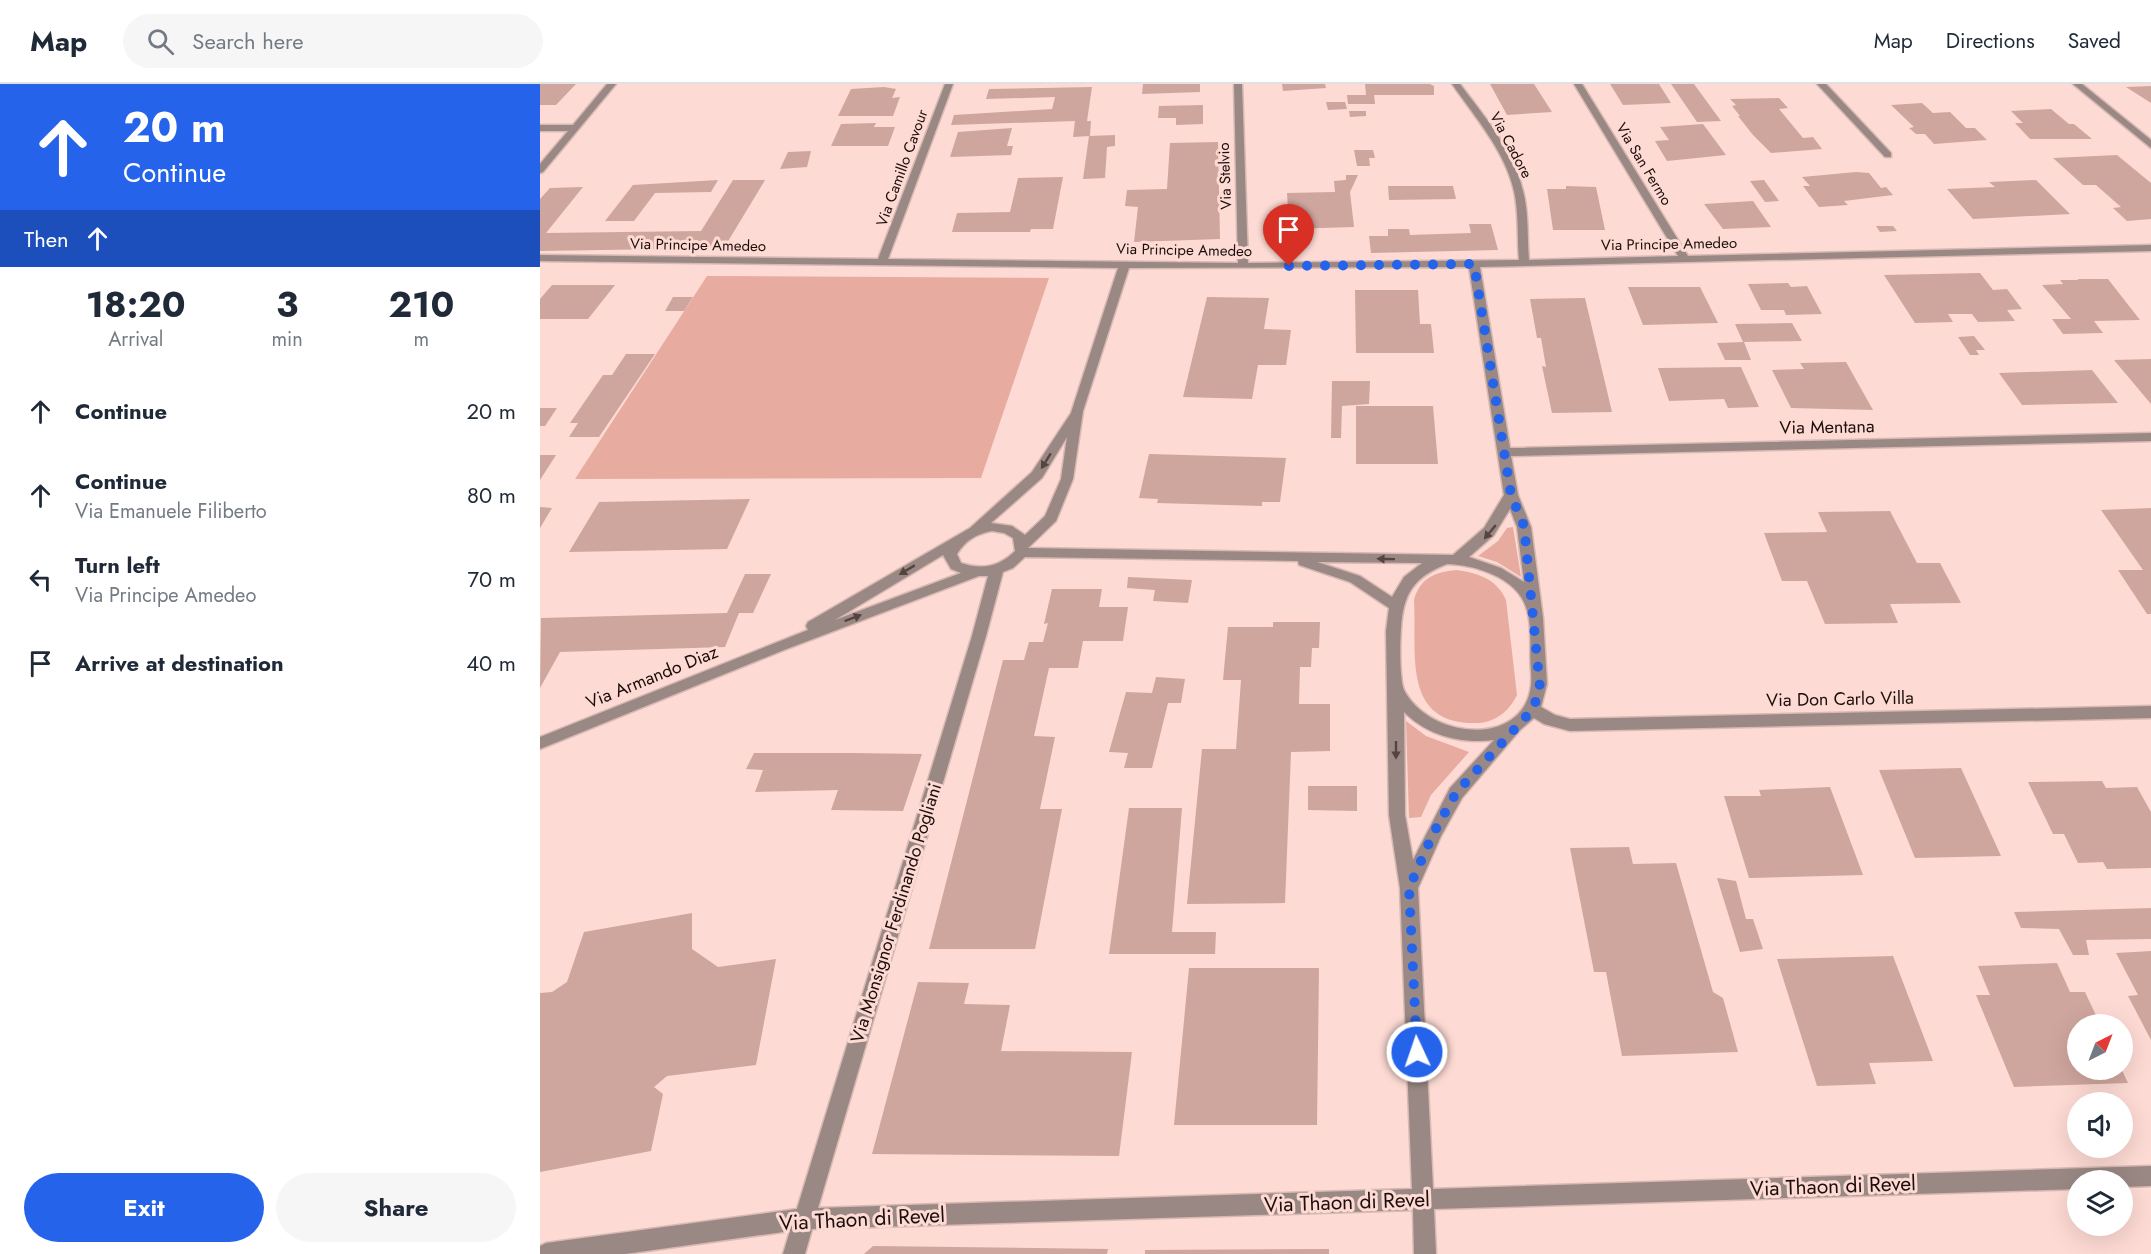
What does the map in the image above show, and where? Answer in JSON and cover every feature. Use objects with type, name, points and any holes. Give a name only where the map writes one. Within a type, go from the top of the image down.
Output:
[{"type":"street","points":[[540,170],[612,84]]},
{"type":"street","name":"Via Camillo Cavour","points":[[882,262],[949,84]]},
{"type":"street","name":"Via Stelvio","points":[[1238,84],[1243,266]]},
{"type":"street","name":"Via Cadore","points":[[1456,84],[1485,126],[1518,189],[1524,263]]},
{"type":"street","name":"Via San Fermo","points":[[1578,84],[1685,259]]},
{"type":"street","points":[[1821,84],[1888,155]]},
{"type":"street","points":[[2077,84],[2151,145]]},
{"type":"street","points":[[540,128],[576,128]]},
{"type":"street","name":"Via Principe Amedeo","points":[[540,258],[1243,266],[1474,264],[2151,248]]},
{"type":"street","points":[[1077,411],[1037,475],[975,530],[958,540],[950,554],[957,566],[974,573],[996,571],[1012,563],[1051,518],[1066,479],[1077,411],[1125,263]]},
{"type":"street","points":[[1409,888],[1433,834],[1456,793],[1533,709],[1540,688],[1524,526],[1511,495],[1474,264]]},
{"type":"street","name":"Via Mentana","points":[[1504,452],[2151,437]]},
{"type":"street","points":[[1425,1254],[1409,888],[1397,815],[1394,605],[1407,580],[1420,569],[1451,559],[1483,541],[1495,526],[1511,495]]},
{"type":"street","points":[[975,530],[992,527],[1008,529],[1019,536],[1022,549]]},
{"type":"street","name":"Via Armando Diaz","points":[[779,646],[958,540]]},
{"type":"street","points":[[1022,549],[1290,558],[1451,559],[1496,571],[1522,590],[1533,605]]},
{"type":"street","points":[[1290,558],[1355,579],[1394,605]]},
{"type":"street","name":"Via Monsignor Ferdinando Pogliani","points":[[794,1254],[972,659],[996,571]]},
{"type":"street","name":"Via Armando Diaz","points":[[540,743],[779,646],[974,573]]},
{"type":"street","points":[[1396,691],[1422,719],[1445,731],[1473,737],[1496,734],[1517,724]]},
{"type":"street","name":"Via Don Carlo Villa","points":[[1533,709],[1550,720],[1570,724],[2151,712]]},
{"type":"street","name":"Via Thaon di Revel","points":[[546,1254],[804,1219],[2151,1176]]},
{"type":"shaded area","points":[[707,276],[1049,278],[981,478],[575,479]]},
{"type":"shaded area","points":[[1513,527],[1521,577],[1497,562],[1478,556],[1498,541],[1507,528]]},
{"type":"shaded area","points":[[1456,570],[1486,578],[1497,587],[1506,600],[1517,695],[1501,715],[1485,722],[1453,721],[1436,712],[1425,699],[1418,682],[1415,663],[1414,600],[1424,581],[1441,572]]},
{"type":"shaded area","points":[[1406,721],[1426,736],[1469,752],[1431,795],[1421,817],[1409,818]]},
{"type":"building","points":[[540,84],[576,84],[556,105],[540,105]]},
{"type":"building","points":[[1143,84],[1200,84],[1200,92],[1142,94]]},
{"type":"building","points":[[1282,84],[1325,84],[1326,88],[1283,91]]},
{"type":"building","points":[[1365,84],[1430,84],[1434,86],[1434,95],[1374,95],[1375,104],[1348,104],[1347,95],[1366,95]]},
{"type":"building","points":[[1490,84],[1534,84],[1552,112],[1507,115]]},
{"type":"building","points":[[1610,84],[1659,84],[1671,103],[1623,105]]},
{"type":"building","points":[[1671,84],[1694,84],[1721,121],[1697,122]]},
{"type":"building","points":[[2151,86],[2151,103],[2126,87]]},
{"type":"building","points":[[884,87],[896,89],[892,98],[900,97],[893,116],[838,116],[851,89]]},
{"type":"building","points":[[1092,87],[1087,121],[1091,121],[1090,136],[1073,137],[1075,121],[951,125],[954,115],[1052,109],[1055,97],[986,99],[989,89]]},
{"type":"building","points":[[1779,98],[1788,108],[1779,109],[1803,138],[1813,137],[1822,149],[1771,153],[1738,116],[1740,116],[1732,106],[1736,105],[1730,99]]},
{"type":"building","points":[[1326,102],[1345,102],[1347,109],[1328,110]]},
{"type":"building","points":[[1922,103],[1933,113],[1950,112],[1966,128],[1975,128],[1987,140],[1934,144],[1925,134],[1916,134],[1909,128],[1914,127],[1891,105]]},
{"type":"building","points":[[1203,105],[1203,124],[1176,125],[1176,118],[1158,118],[1159,106]]},
{"type":"building","points":[[2051,109],[2092,139],[2030,139],[2015,123],[2023,123],[2011,111]]},
{"type":"building","points":[[1349,111],[1366,111],[1366,116],[1350,117]]},
{"type":"building","points":[[876,123],[874,127],[895,127],[888,146],[831,146],[841,124]]},
{"type":"building","points":[[1703,124],[1726,155],[1667,161],[1655,141],[1669,140],[1660,127]]},
{"type":"building","points":[[1012,128],[1007,146],[1013,146],[1011,155],[950,157],[958,132]]},
{"type":"building","points":[[1115,135],[1115,146],[1107,147],[1105,178],[1083,179],[1089,136]]},
{"type":"building","points":[[1218,142],[1220,239],[1134,242],[1138,207],[1125,206],[1127,190],[1167,189],[1170,143]]},
{"type":"building","points":[[1354,150],[1373,150],[1375,158],[1369,158],[1370,166],[1357,166]]},
{"type":"building","points":[[811,151],[807,167],[780,169],[788,152]]},
{"type":"building","points":[[2117,155],[2151,183],[2151,219],[2127,221],[2113,208],[2121,207],[2096,185],[2083,185],[2053,158]]},
{"type":"building","points":[[1869,173],[1881,188],[1886,187],[1893,195],[1844,201],[1848,205],[1819,207],[1803,186],[1810,186],[1802,177]]},
{"type":"building","points":[[1346,175],[1358,175],[1350,192],[1354,227],[1289,229],[1287,193],[1335,192],[1334,181],[1346,180]]},
{"type":"building","points":[[1063,177],[1053,229],[1031,229],[1030,232],[952,232],[957,213],[1010,212],[1018,178]]},
{"type":"building","points":[[718,180],[711,192],[655,193],[634,221],[605,221],[633,185]]},
{"type":"building","points":[[733,180],[765,180],[724,248],[540,251],[540,199],[550,188],[583,187],[546,233],[701,231]]},
{"type":"building","points":[[1764,180],[1779,201],[1765,202],[1750,181]]},
{"type":"building","points":[[2036,180],[2070,214],[1973,219],[1947,189],[1995,187],[1989,182]]},
{"type":"building","points":[[1388,186],[1453,186],[1456,199],[1389,200]]},
{"type":"building","points":[[1566,186],[1596,187],[1605,230],[1553,230],[1547,189],[1566,189]]},
{"type":"building","points":[[1753,201],[1771,227],[1723,229],[1704,204]]},
{"type":"building","points":[[1469,224],[1491,224],[1498,250],[1371,253],[1369,236],[1388,236],[1388,229],[1409,229],[1410,235],[1471,233]]},
{"type":"building","points":[[1876,226],[1893,226],[1897,231],[1880,232]]},
{"type":"building","points":[[1980,273],[1993,290],[2007,289],[2022,309],[2007,310],[2015,321],[1978,322],[1972,314],[1948,314],[1953,322],[1915,323],[1884,275]]},
{"type":"building","points":[[2077,279],[2108,279],[2140,320],[2094,321],[2103,333],[2063,334],[2052,319],[2071,319],[2042,285],[2063,284],[2060,280],[2079,280]]},
{"type":"building","points":[[1788,283],[1791,287],[1807,286],[1822,314],[1786,315],[1784,310],[1761,310],[1748,284]]},
{"type":"building","points":[[552,285],[615,285],[588,319],[540,319],[540,299]]},
{"type":"building","points":[[1628,287],[1700,287],[1718,323],[1643,325]]},
{"type":"building","points":[[1355,290],[1418,290],[1420,324],[1431,324],[1434,353],[1356,353]]},
{"type":"building","points":[[673,297],[693,297],[684,311],[665,311]]},
{"type":"building","points":[[1207,297],[1269,298],[1264,329],[1291,330],[1286,365],[1258,365],[1252,399],[1183,397]]},
{"type":"building","points":[[1585,298],[1612,412],[1552,413],[1542,366],[1546,367],[1541,338],[1537,338],[1530,299]]},
{"type":"building","points":[[1792,323],[1802,341],[1743,342],[1735,324]]},
{"type":"building","points":[[1974,336],[1985,350],[1976,350],[1979,355],[1970,355],[1958,337]]},
{"type":"building","points":[[1744,342],[1751,360],[1725,360],[1717,343]]},
{"type":"building","points":[[626,354],[655,354],[599,437],[569,437],[578,423],[570,423],[603,375],[612,375]]},
{"type":"building","points":[[2151,359],[2151,404],[2114,360]]},
{"type":"building","points":[[1846,362],[1873,410],[1791,408],[1772,370],[1804,369],[1800,363]]},
{"type":"building","points":[[1741,367],[1759,407],[1728,408],[1724,399],[1669,401],[1658,368]]},
{"type":"building","points":[[2092,370],[2118,403],[2022,405],[1999,373]]},
{"type":"building","points":[[1332,381],[1370,381],[1369,404],[1342,406],[1341,438],[1331,438]]},
{"type":"building","points":[[1356,406],[1433,406],[1438,464],[1356,464]]},
{"type":"building","points":[[540,408],[557,408],[545,426],[540,426]]},
{"type":"building","points":[[1149,454],[1286,458],[1280,502],[1262,502],[1262,506],[1157,503],[1158,499],[1139,498]]},
{"type":"building","points":[[540,455],[556,455],[540,480]]},
{"type":"building","points":[[750,499],[727,549],[569,552],[599,502]]},
{"type":"building","points":[[540,507],[552,508],[540,528]]},
{"type":"building","points":[[2151,508],[2151,614],[2147,614],[2118,570],[2143,570],[2101,510]]},
{"type":"building","points":[[1890,511],[1917,563],[1940,563],[1961,603],[1890,604],[1898,623],[1825,624],[1807,581],[1782,581],[1764,533],[1827,532],[1818,512]]},
{"type":"building","points":[[745,574],[771,574],[753,613],[739,613],[725,647],[560,652],[540,688],[541,618],[727,613]]},
{"type":"building","points":[[1128,577],[1192,580],[1188,603],[1153,601],[1155,590],[1127,588]]},
{"type":"building","points":[[1052,589],[1102,589],[1099,607],[1128,607],[1123,641],[1083,641],[1078,668],[1049,668],[1034,736],[1055,737],[1040,809],[1062,809],[1035,949],[929,949],[1003,660],[1024,660],[1029,642],[1043,642],[1048,623],[1044,624]]},
{"type":"building","points":[[1273,622],[1320,622],[1319,648],[1312,648],[1311,667],[1300,667],[1299,704],[1330,704],[1330,751],[1291,752],[1285,903],[1187,904],[1202,749],[1236,749],[1241,680],[1223,680],[1228,627],[1273,627]]},
{"type":"building","points":[[1156,677],[1185,679],[1181,703],[1168,703],[1152,768],[1124,768],[1128,753],[1109,752],[1126,692],[1152,693]]},
{"type":"building","points":[[754,753],[922,754],[903,811],[831,810],[838,790],[755,792],[763,770],[746,769]]},
{"type":"building","points":[[1961,768],[2001,856],[1915,858],[1879,770]]},
{"type":"building","points":[[2102,781],[2106,788],[2137,787],[2151,812],[2151,868],[2107,869],[2103,862],[2078,863],[2064,834],[2053,834],[2028,782]]},
{"type":"building","points":[[1308,786],[1357,786],[1357,811],[1308,810]]},
{"type":"building","points":[[1830,787],[1863,875],[1749,878],[1724,796],[1761,796],[1759,790]]},
{"type":"building","points":[[1129,808],[1182,808],[1172,932],[1216,932],[1215,954],[1109,954]]},
{"type":"building","points":[[1629,847],[1633,864],[1676,863],[1713,992],[1723,998],[1738,1052],[1622,1056],[1606,972],[1594,972],[1570,848]]},
{"type":"building","points":[[1717,878],[1736,881],[1746,919],[1753,919],[1763,949],[1740,952]]},
{"type":"building","points":[[2151,908],[2151,939],[2086,940],[2089,955],[2073,955],[2059,929],[2021,928],[2014,912]]},
{"type":"building","points":[[692,913],[692,949],[718,967],[776,959],[756,1065],[667,1076],[654,1087],[663,1094],[651,1151],[540,1172],[540,993],[552,992],[567,982],[584,932]]},
{"type":"building","points":[[2151,951],[2151,1040],[2128,996],[2138,995],[2116,953]]},
{"type":"building","points":[[1893,956],[1933,1061],[1869,1063],[1876,1084],[1817,1086],[1777,959]]},
{"type":"building","points":[[2057,963],[2070,992],[2085,992],[2095,1014],[2067,1014],[2067,1080],[2127,1080],[2128,1083],[2014,1087],[1976,995],[1990,995],[1978,966]]},
{"type":"building","points":[[1189,968],[1319,968],[1317,1125],[1174,1125]]},
{"type":"building","points":[[918,982],[969,983],[964,1004],[1010,1005],[1001,1051],[1132,1052],[1119,1156],[872,1154]]},
{"type":"building","points":[[873,1246],[1108,1249],[1107,1254],[864,1254]]},
{"type":"building","points":[[1329,1249],[1329,1254],[1145,1254],[1145,1250]]},
{"type":"route","points":[[1289,266],[1474,264],[1511,495],[1524,526],[1540,688],[1533,709],[1456,793],[1433,834],[1409,888],[1417,1052]]}]
